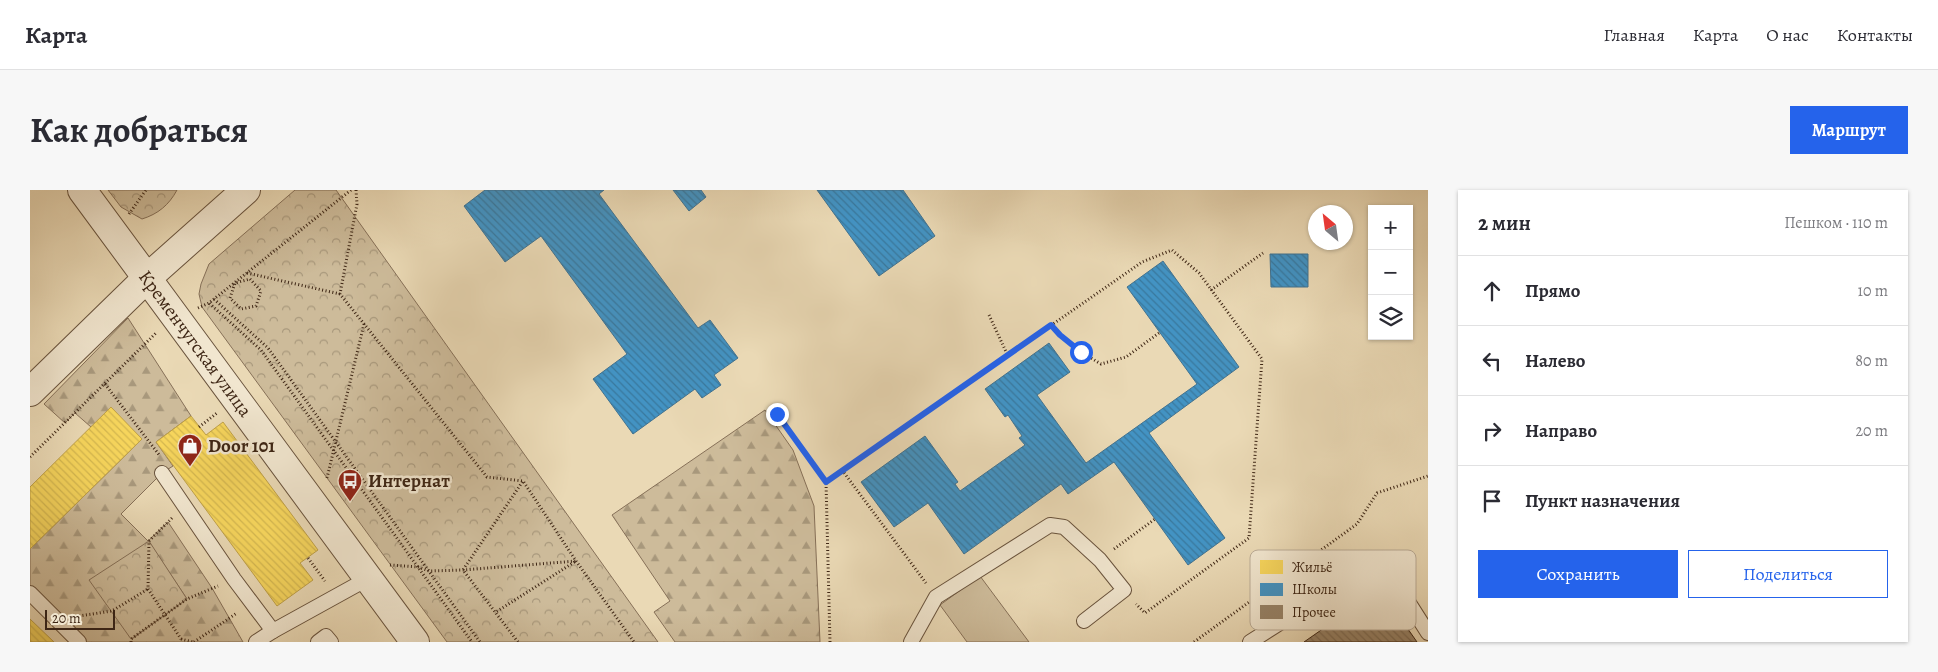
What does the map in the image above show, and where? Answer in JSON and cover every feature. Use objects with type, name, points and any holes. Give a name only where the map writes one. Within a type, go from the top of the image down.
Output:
[{"type":"street","name":"Кременчугская улица","points":[[82,190],[146,279],[378,571],[416,642]]},
{"type":"street","points":[[32,387],[146,279],[246,190]]},
{"type":"lane","points":[[162,473],[273,631]]},
{"type":"lane","points":[[910,642],[936,597],[1050,525],[1064,527],[1100,560],[1124,590],[1084,621]]},
{"type":"lane","points":[[256,642],[378,571]]},
{"type":"lane","points":[[30,594],[79,642]]},
{"type":"lane","points":[[1416,614],[1428,633]]},
{"type":"lane","points":[[1250,642],[1269,630]]},
{"type":"lane","points":[[318,642],[326,636],[331,642]]},
{"type":"path","points":[[128,215],[146,190]]},
{"type":"path","points":[[351,190],[209,303],[261,350],[472,642]]},
{"type":"path","points":[[340,294],[357,204],[356,190]]},
{"type":"path","points":[[826,482],[1142,262],[1172,250],[1199,273],[1262,359],[1248,538],[1145,613],[1124,590]]},
{"type":"path","points":[[1211,290],[1263,253]]},
{"type":"path","points":[[247,273],[340,294],[487,476],[523,482],[634,642]]},
{"type":"path","points":[[250,279],[261,291],[256,306],[241,309],[235,304],[230,298],[235,282],[250,279]]},
{"type":"path","points":[[214,299],[268,348],[480,642]]},
{"type":"path","points":[[989,315],[1008,355]]},
{"type":"path","points":[[326,480],[364,323]]},
{"type":"path","points":[[1051,325],[1081,352],[1101,364],[1126,357],[1159,333]]},
{"type":"path","points":[[30,457],[160,329]]},
{"type":"path","points":[[105,384],[164,462],[162,473]]},
{"type":"path","points":[[777,414],[826,482],[830,642]]},
{"type":"path","points":[[199,427],[209,420]]},
{"type":"path","points":[[842,470],[936,597]]},
{"type":"path","points":[[1321,550],[1357,524],[1377,493],[1428,476]]},
{"type":"path","points":[[463,570],[523,482]]},
{"type":"path","points":[[184,505],[148,541],[148,589],[166,614],[181,640],[193,642],[252,603]]},
{"type":"path","points":[[1100,560],[1155,519]]},
{"type":"path","points":[[308,558],[324,579]]},
{"type":"path","points":[[378,571],[418,567],[429,571],[463,570],[576,561]]},
{"type":"path","points":[[496,612],[576,561]]},
{"type":"path","points":[[463,570],[518,642]]},
{"type":"path","points":[[131,642],[132,639],[187,599],[234,578]]},
{"type":"path","points":[[56,620],[112,611],[148,589]]},
{"type":"path","points":[[1194,642],[1250,601]]},
{"type":"green space","points":[[108,190],[177,190],[163,208],[142,219],[121,207]]},
{"type":"green space","points":[[295,190],[336,190],[658,642],[447,642],[202,307],[199,294],[209,264]]},
{"type":"green space","points":[[128,318],[191,416],[156,442],[173,466],[162,473],[121,514],[148,541],[168,522],[212,588],[243,642],[79,642],[30,593],[30,549],[142,439],[91,427],[75,413],[65,423],[44,404]],"holes":[[[149,542],[187,599],[132,639]]]},
{"type":"green space","points":[[765,410],[793,450],[814,506],[820,642],[675,642],[654,612],[670,601],[612,515]]},
{"type":"green space","points":[[149,541],[187,599],[131,639],[89,580]]},
{"type":"green space","points":[[980,576],[1029,642],[967,642],[940,605]]},
{"type":"building: Жильё","points":[[111,407],[142,439],[30,549],[30,487]]},
{"type":"building: Жильё","points":[[191,416],[206,435],[223,422],[318,550],[300,563],[313,580],[277,606],[156,442]]},
{"type":"building: Жильё","points":[[30,619],[54,642],[30,642]]},
{"type":"building: Школы","points":[[485,190],[604,190],[599,194],[698,328],[710,320],[738,358],[714,375],[721,385],[702,398],[695,389],[633,434],[593,379],[627,354],[541,236],[505,262],[464,206]]},
{"type":"building: Школы","points":[[673,190],[701,190],[706,197],[689,211]]},
{"type":"building: Школы","points":[[817,190],[903,190],[935,236],[879,276]]},
{"type":"building: Школы","points":[[1270,254],[1308,254],[1308,287],[1271,287]]},
{"type":"building: Школы","points":[[1163,261],[1239,367],[1149,433],[1225,538],[1188,565],[1114,462],[1068,494],[1061,484],[964,554],[928,503],[894,527],[861,482],[925,436],[958,482],[955,484],[960,491],[1025,445],[1019,438],[1022,436],[1008,415],[1005,417],[985,389],[1049,343],[1070,372],[1037,395],[1086,463],[1197,384],[1127,287]]},
{"type":"building: Прочее","points":[[1321,630],[1409,630],[1417,642],[1304,642]]},
{"type":"place","name":"Door 101","points":[[190,467]]},
{"type":"place","name":"Интернат","points":[[350,502]]},
{"type":"route","points":[[777,414],[826,482],[1051,325],[1081,352]]}]
